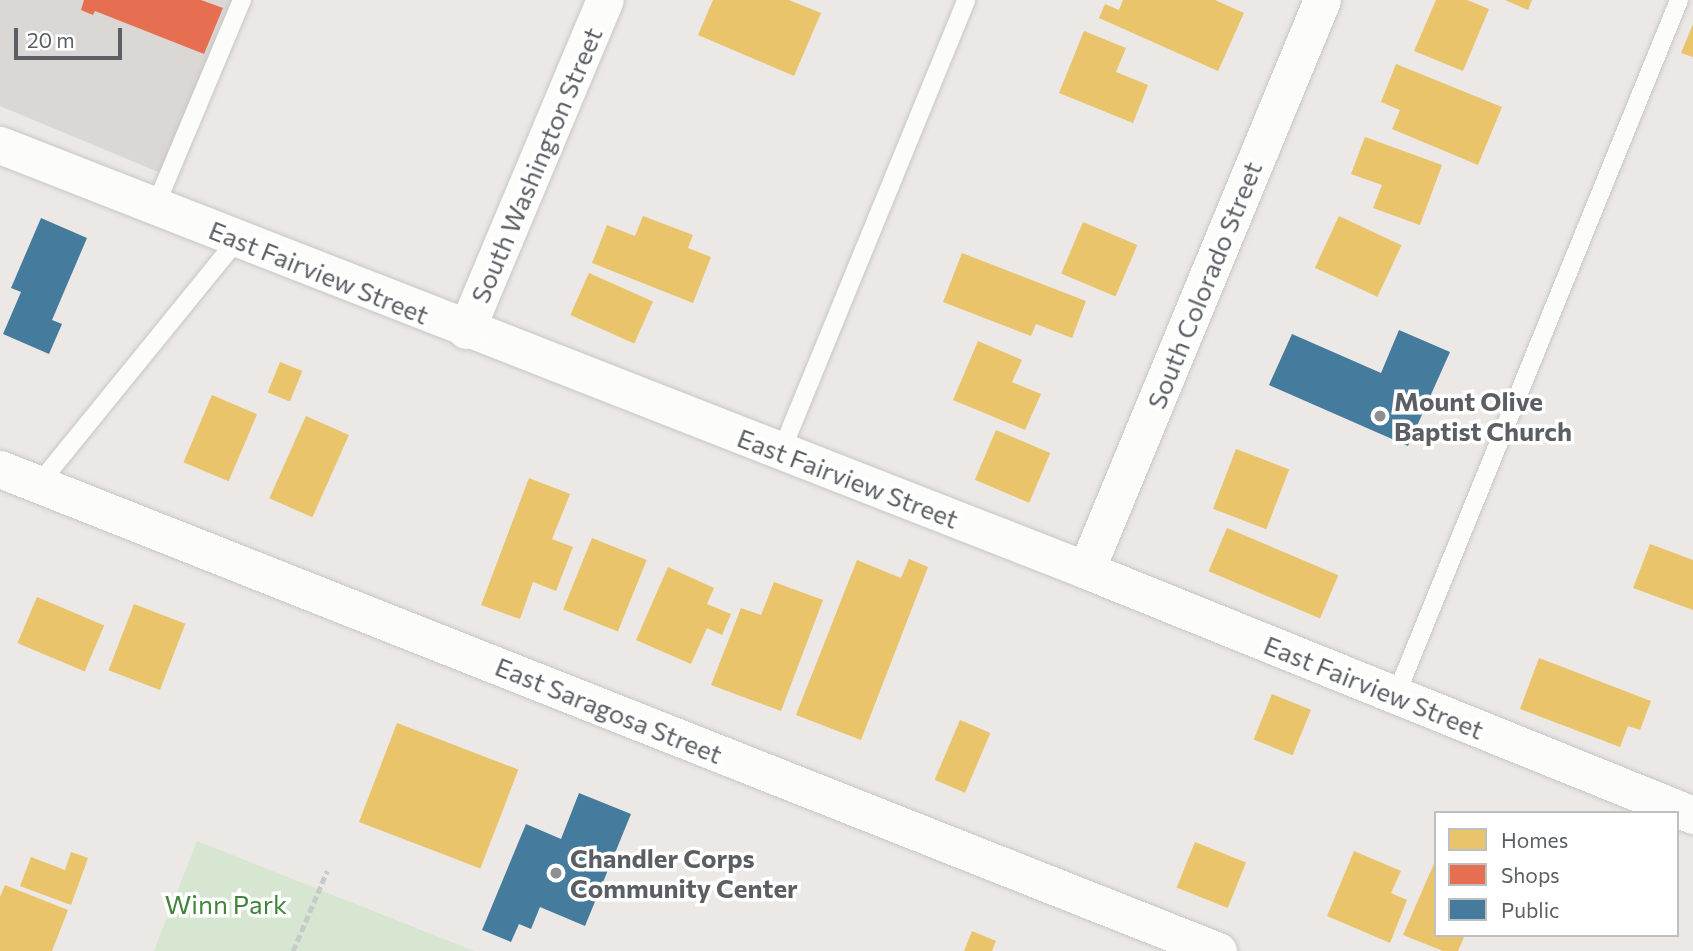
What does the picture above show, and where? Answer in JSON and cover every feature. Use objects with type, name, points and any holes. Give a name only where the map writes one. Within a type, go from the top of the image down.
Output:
[{"type":"street","name":"South Washington Street","points":[[466,330],[605,0]]},
{"type":"street","name":"South Colorado Street","points":[[1086,570],[1322,0]]},
{"type":"street","name":"East Fairview Street","points":[[0,145],[466,330],[1086,570],[1693,815]]},
{"type":"street","name":"East Saragosa Street","points":[[0,469],[1218,951]]},
{"type":"lane","points":[[155,207],[242,0]]},
{"type":"lane","points":[[780,452],[966,0]]},
{"type":"lane","points":[[1395,695],[1679,0]]},
{"type":"lane","points":[[38,485],[238,239]]},
{"type":"path","points":[[292,951],[327,871]]},
{"type":"shaded area","points":[[0,0],[250,0],[175,179],[0,106]]},
{"type":"green space","name":"Winn Park","points":[[197,841],[474,951],[154,951]]},
{"type":"building: Homes","points":[[713,0],[789,0],[821,13],[794,76],[698,35]]},
{"type":"building: Homes","points":[[1123,0],[1215,0],[1244,13],[1218,71],[1099,18],[1105,4],[1119,10]]},
{"type":"building: Homes","points":[[1436,0],[1467,0],[1489,9],[1463,71],[1414,51]]},
{"type":"building: Homes","points":[[1505,0],[1532,0],[1528,10]]},
{"type":"building: Homes","points":[[1693,24],[1693,57],[1681,53]]},
{"type":"building: Homes","points":[[1084,31],[1126,48],[1116,72],[1148,85],[1133,123],[1059,93]]},
{"type":"building: Homes","points":[[1396,64],[1502,107],[1478,165],[1392,129],[1400,110],[1381,102]]},
{"type":"building: Homes","points":[[1365,137],[1442,165],[1420,225],[1373,208],[1382,185],[1351,174]]},
{"type":"building: Homes","points":[[643,216],[693,235],[688,248],[711,257],[693,303],[592,263],[607,225],[635,236]]},
{"type":"building: Homes","points":[[1339,216],[1402,245],[1377,297],[1315,268]]},
{"type":"building: Homes","points":[[1083,222],[1137,245],[1115,297],[1061,274]]},
{"type":"building: Homes","points":[[962,253],[1086,301],[1072,338],[1036,324],[1031,336],[943,302]]},
{"type":"building: Homes","points":[[589,273],[653,301],[634,343],[570,315]]},
{"type":"building: Homes","points":[[978,341],[1022,360],[1012,382],[1041,394],[1025,430],[953,400]]},
{"type":"building: Homes","points":[[280,362],[302,371],[290,402],[268,393]]},
{"type":"building: Homes","points":[[212,395],[257,414],[229,481],[183,462]]},
{"type":"building: Homes","points":[[306,416],[349,435],[312,517],[269,498]]},
{"type":"building: Homes","points":[[996,430],[1050,453],[1029,503],[975,480]]},
{"type":"building: Homes","points":[[1236,449],[1289,469],[1266,529],[1213,509]]},
{"type":"building: Homes","points":[[529,478],[570,494],[552,539],[573,547],[556,591],[533,582],[520,619],[481,605]]},
{"type":"building: Homes","points":[[1227,528],[1338,575],[1320,619],[1209,571]]},
{"type":"building: Homes","points":[[592,538],[647,560],[618,631],[563,609]]},
{"type":"building: Homes","points":[[1650,544],[1693,560],[1693,610],[1633,588]]},
{"type":"building: Homes","points":[[909,559],[928,567],[861,740],[796,715],[857,560],[901,578]]},
{"type":"building: Homes","points":[[668,567],[714,588],[707,604],[731,614],[722,635],[707,628],[691,664],[636,640]]},
{"type":"building: Homes","points":[[774,582],[823,600],[781,711],[711,685],[741,608],[761,615]]},
{"type":"building: Homes","points":[[37,597],[104,626],[85,672],[17,643]]},
{"type":"building: Homes","points":[[134,604],[185,624],[160,690],[109,670]]},
{"type":"building: Homes","points":[[1539,658],[1651,701],[1640,730],[1628,726],[1620,747],[1520,709]]},
{"type":"building: Homes","points":[[1272,694],[1311,710],[1293,755],[1254,739]]},
{"type":"building: Homes","points":[[960,720],[990,733],[965,793],[935,780]]},
{"type":"building: Homes","points":[[397,723],[518,770],[480,869],[359,822]]},
{"type":"building: Homes","points":[[1195,842],[1246,863],[1228,908],[1177,887]]},
{"type":"building: Homes","points":[[1354,851],[1401,871],[1391,893],[1407,900],[1390,943],[1327,916]]},
{"type":"building: Homes","points":[[71,852],[88,858],[71,905],[20,886],[31,857],[65,870]]},
{"type":"building: Homes","points":[[1434,864],[1434,937],[1464,937],[1458,951],[1443,951],[1403,935]]},
{"type":"building: Homes","points":[[5,885],[68,910],[52,951],[0,951],[0,897]]},
{"type":"building: Homes","points":[[972,931],[996,941],[992,951],[964,951]]},
{"type":"building: Shops","points":[[84,0],[201,0],[223,8],[204,54],[95,11],[93,15],[81,10]]},
{"type":"building: Public","points":[[41,218],[87,238],[52,320],[62,324],[49,354],[3,334],[21,292],[11,288]]},
{"type":"building: Public","name":"Mount Olive Baptist Church","points":[[1399,330],[1450,352],[1408,446],[1269,385],[1292,334],[1381,373]]},
{"type":"building: Public","name":"Chandler Corps Community Center","points":[[579,793],[631,814],[585,926],[540,907],[531,929],[519,924],[511,942],[482,930],[526,824],[561,839]]},
{"type":"place","name":"Mount Olive Baptist Church","points":[[1380,416]]},
{"type":"place","name":"Chandler Corps Community Center","points":[[556,873]]}]
